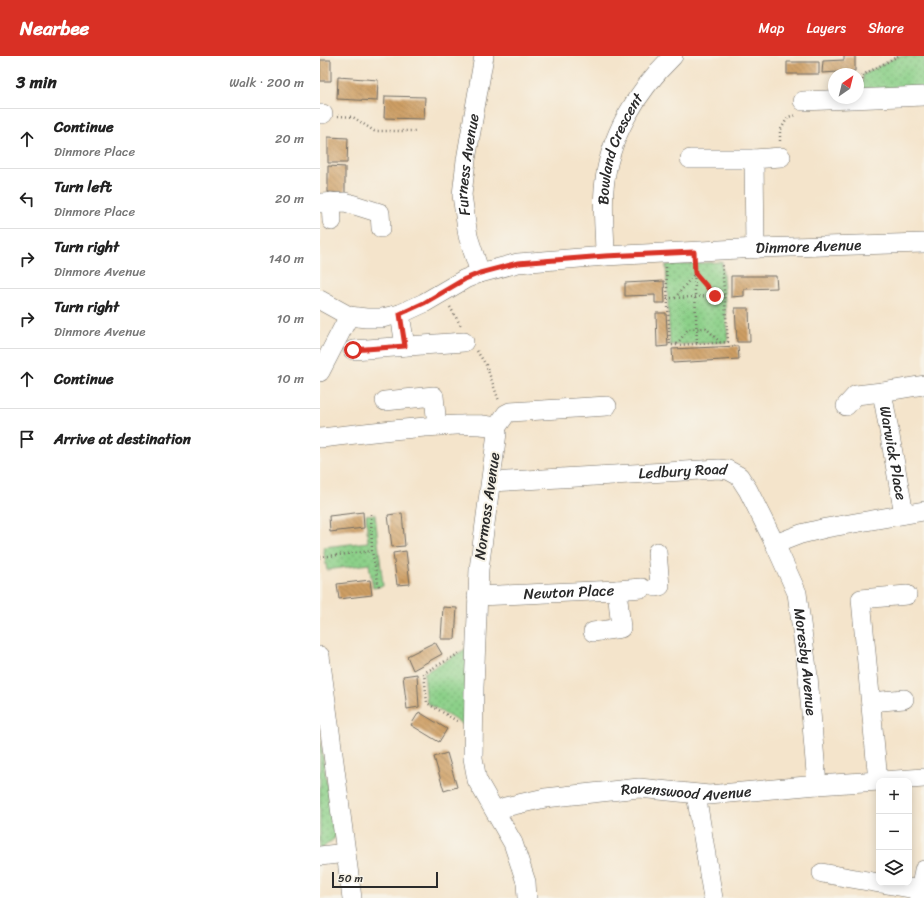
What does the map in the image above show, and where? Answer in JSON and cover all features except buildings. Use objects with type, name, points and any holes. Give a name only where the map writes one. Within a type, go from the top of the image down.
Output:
[{"type":"street","name":"Furness Avenue","points":[[480,273],[468,236],[462,196],[466,160],[484,56]]},
{"type":"street","name":"Bowland Crescent","points":[[605,256],[604,188],[614,141],[641,92],[660,68],[673,56]]},
{"type":"street","points":[[864,98],[924,96]]},
{"type":"street","points":[[803,100],[828,99]]},
{"type":"street","points":[[690,159],[754,159],[781,157]]},
{"type":"street","points":[[754,159],[754,249]]},
{"type":"street","points":[[332,222],[326,202],[345,202],[380,213],[381,228]]},
{"type":"street","name":"Dinmore Avenue","points":[[320,300],[350,316],[382,318],[400,314],[424,303],[465,279],[480,273],[518,263],[605,256],[721,250],[924,243]]},
{"type":"street","points":[[400,314],[405,346]]},
{"type":"street","points":[[320,372],[350,316]]},
{"type":"street","points":[[353,350],[464,342]]},
{"type":"street","name":"Warwick Place","points":[[849,396],[924,385]]},
{"type":"street","name":"Warwick Place","points":[[882,392],[904,514]]},
{"type":"street","points":[[385,401],[434,396],[437,426]]},
{"type":"street","points":[[320,438],[437,426],[480,424],[489,425],[496,428],[506,414],[510,412],[599,401]]},
{"type":"street","name":"Normoss Avenue","points":[[496,428],[497,433],[491,482],[484,520],[477,596],[473,758],[477,780],[513,843],[520,861],[526,882],[527,898]]},
{"type":"street","name":"Ledbury Road","points":[[491,482],[719,469],[728,470],[739,476],[748,490],[776,544]]},
{"type":"street","points":[[776,544],[801,534],[826,528],[924,511]]},
{"type":"street","name":"Moresby Avenue","points":[[776,544],[797,593],[808,676],[817,785]]},
{"type":"street","points":[[617,590],[660,586],[657,552]]},
{"type":"street","name":"Newton Place","points":[[477,596],[617,590],[621,628],[593,632]]},
{"type":"street","points":[[880,778],[861,599],[907,595]]},
{"type":"street","points":[[321,668],[352,898]]},
{"type":"street","points":[[871,702],[904,699]]},
{"type":"street","name":"Ravenswood Avenue","points":[[912,779],[924,778]]},
{"type":"street","name":"Ravenswood Avenue","points":[[497,813],[505,807],[545,798],[639,788],[715,795],[817,785],[876,781]]},
{"type":"street","points":[[696,794],[713,898]]},
{"type":"street","points":[[320,856],[346,853]]},
{"type":"street","points":[[891,886],[920,894],[924,870]]},
{"type":"street","points":[[822,873],[876,882]]},
{"type":"path","points":[[864,74],[898,56]]},
{"type":"path","points":[[781,157],[780,131],[788,117],[803,100]]},
{"type":"path","points":[[322,114],[353,117],[374,131],[415,131]]},
{"type":"path","points":[[665,253],[670,345],[728,342],[721,250]]},
{"type":"path","points":[[694,252],[697,343]]},
{"type":"path","points":[[695,273],[715,296]]},
{"type":"path","points":[[675,298],[695,273]]},
{"type":"path","points":[[667,298],[725,295]]},
{"type":"path","points":[[677,344],[688,329],[696,328],[706,328],[720,342]]},
{"type":"path","points":[[371,514],[372,551],[380,587]]},
{"type":"path","points":[[320,557],[372,551]]},
{"type":"path","points":[[473,730],[427,703],[424,673],[476,643]]},
{"type":"green space","points":[[898,56],[924,56],[924,92],[864,94],[864,74]]},
{"type":"green space","points":[[722,262],[728,342],[670,345],[666,265]]},
{"type":"green space","points":[[375,514],[383,586],[373,588],[369,564],[327,570],[323,547],[368,542],[366,515]]},
{"type":"green space","points":[[469,647],[467,727],[427,703],[424,673]]},
{"type":"green space","points":[[320,736],[335,838],[320,850]]},
{"type":"route","points":[[353,350],[405,346],[400,314],[424,303],[465,279],[480,273],[518,263],[605,256],[694,252],[695,273],[715,296]]}]
